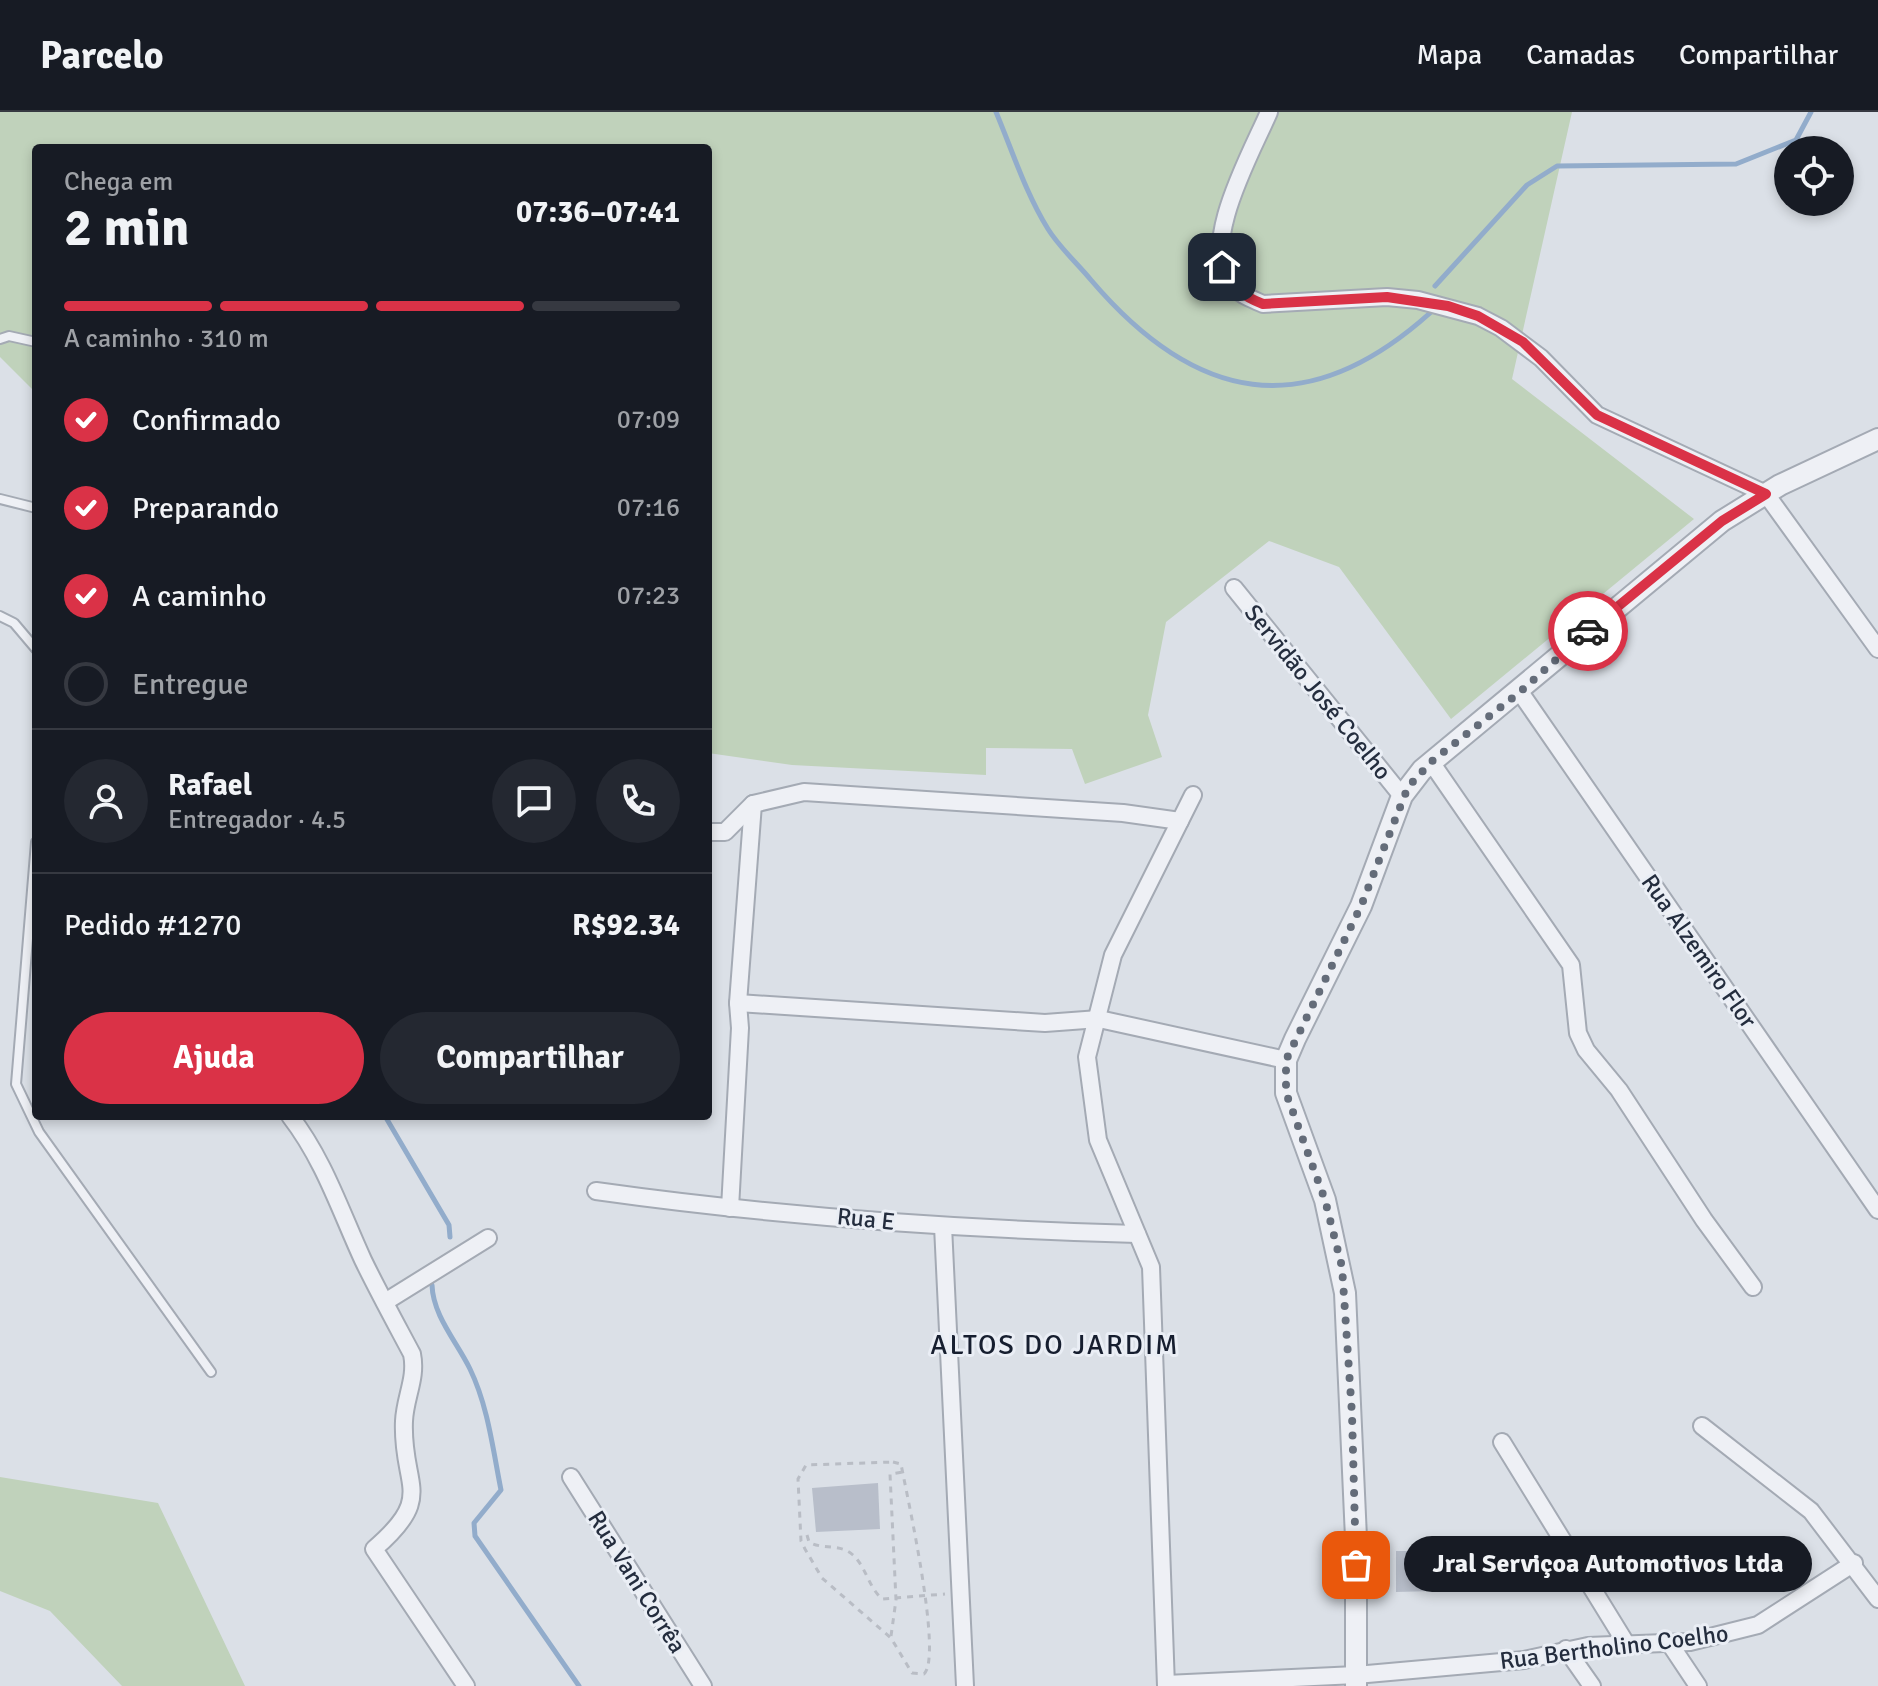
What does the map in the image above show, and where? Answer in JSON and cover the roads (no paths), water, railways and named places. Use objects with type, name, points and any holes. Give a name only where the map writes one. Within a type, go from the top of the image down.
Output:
[{"type":"street","points":[[1269,112],[1223,222],[1222,267],[1231,285],[1246,297],[1279,305],[1403,299],[1448,306],[1478,316],[1523,342],[1597,415],[1766,494],[1878,649]]},
{"type":"street","points":[[1356,1681],[1356,1538],[1345,1293],[1325,1200],[1286,1093],[1286,1060],[1361,906],[1402,796],[1431,762],[1520,692],[1630,594],[1722,521],[1766,494],[1878,439]]},
{"type":"street","name":"Servidão José Coelho","points":[[1234,588],[1402,796]]},
{"type":"street","name":"Rua Alzemiro Flor","points":[[1520,692],[1878,1210]]},
{"type":"street","points":[[1431,762],[1571,965],[1578,1033],[1586,1050],[1619,1090],[1704,1220],[1753,1287]]},
{"type":"street","points":[[712,832],[725,832],[753,804],[804,792],[1123,813],[1180,821]]},
{"type":"street","points":[[1166,1685],[1151,1267],[1098,1140],[1091,1107],[1087,1057],[1113,955],[1193,795]]},
{"type":"street","points":[[730,1208],[740,1028],[738,1003],[753,804]]},
{"type":"street","points":[[738,1003],[1045,1023],[1099,1019],[1286,1060]]},
{"type":"street","points":[[293,1120],[314,1150],[415,1367],[404,1418],[412,1484],[407,1517],[374,1549],[466,1686]]},
{"type":"street","name":"Rua E","points":[[596,1191],[730,1208],[943,1226],[1137,1234]]},
{"type":"street","points":[[943,1226],[965,1686]]},
{"type":"street","points":[[385,1302],[488,1238]]},
{"type":"street","points":[[1702,1426],[1799,1500],[1826,1526],[1878,1599]]},
{"type":"street","points":[[1502,1442],[1627,1645]]},
{"type":"street","name":"Rua Vani Corrêa","points":[[571,1477],[703,1686]]},
{"type":"street","name":"Rua Bertholino Coelho","points":[[1166,1685],[1356,1681],[1396,1671],[1524,1660],[1566,1649],[1670,1644],[1720,1636],[1758,1625],[1854,1563]]},
{"type":"street","points":[[1670,1644],[1698,1686]]},
{"type":"street","points":[[1566,1649],[1592,1686]]},
{"type":"street","points":[[1396,1671],[1410,1686]]},
{"type":"lane","points":[[0,339],[9,336],[32,341]]},
{"type":"lane","points":[[0,499],[32,507]]},
{"type":"lane","points":[[0,616],[14,623],[32,644]]},
{"type":"lane","points":[[32,890],[16,1084],[32,1117]]},
{"type":"lane","points":[[33,1120],[211,1372]]},
{"type":"waterway","points":[[996,112],[1033,201],[1057,242],[1130,321],[1170,352],[1211,374],[1253,384],[1295,384],[1339,372],[1384,349],[1430,313]]},
{"type":"waterway","points":[[1435,286],[1527,185],[1557,166],[1736,164],[1796,140],[1811,112]]},
{"type":"waterway","points":[[387,1120],[449,1225],[450,1237]]},
{"type":"waterway","points":[[432,1285],[441,1318],[470,1369],[481,1398],[501,1490],[474,1523],[475,1536],[579,1686]]},
{"type":"place","name":"Jral Serviçoa Automotivos Ltda","points":[[1356,1565]]},
{"type":"district","name":"ALTOS DO JARDIM","points":[[1055,1344]]}]
